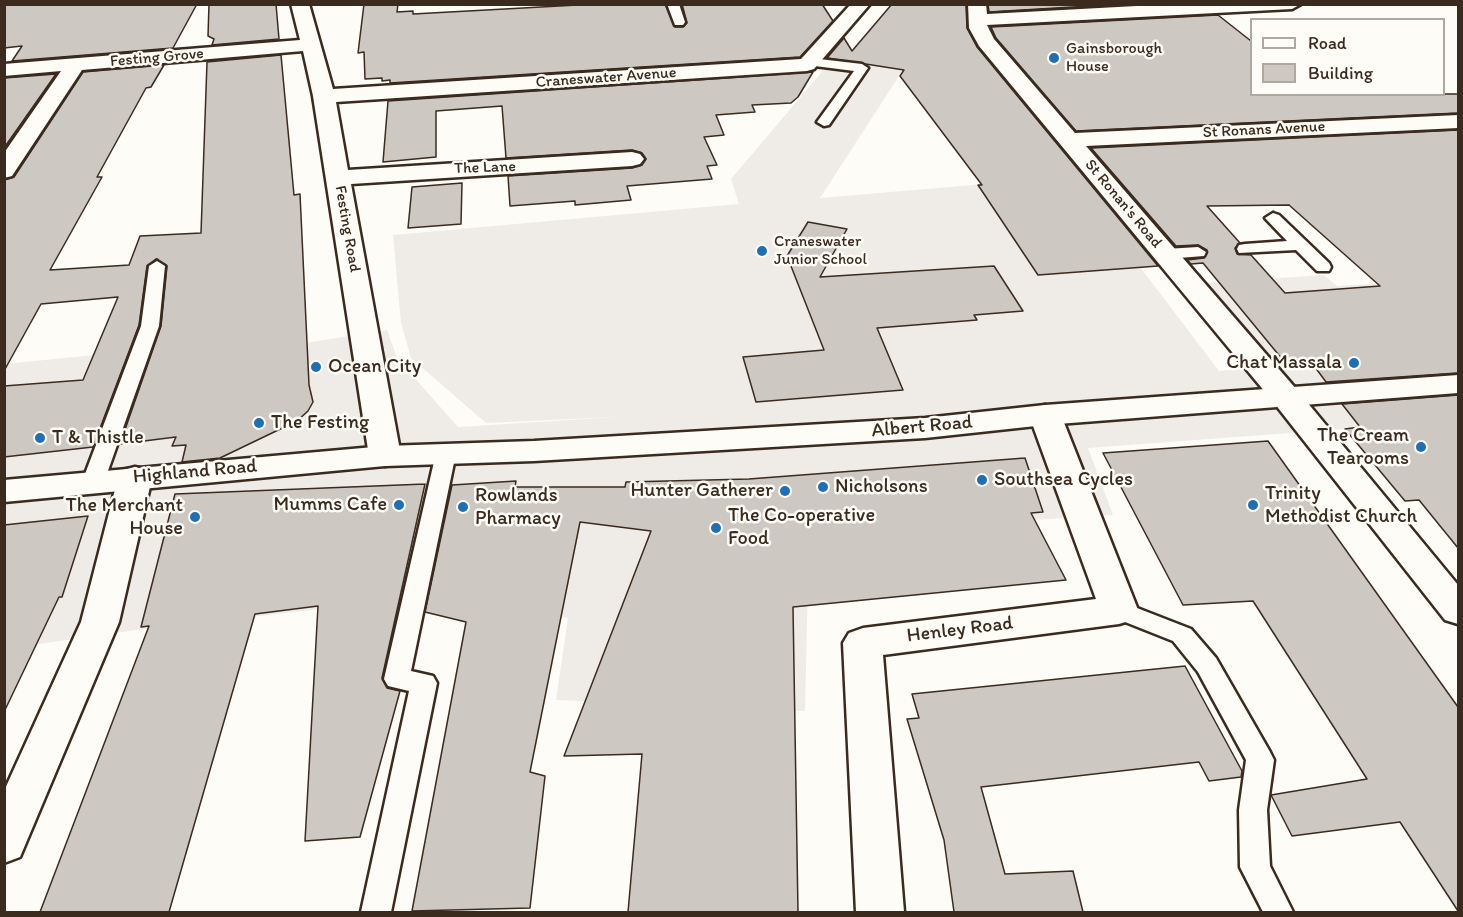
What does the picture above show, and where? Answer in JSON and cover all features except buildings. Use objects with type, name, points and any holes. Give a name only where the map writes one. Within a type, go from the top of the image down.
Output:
[{"type":"street","name":"Festing Road","points":[[300,4],[324,96],[385,456]]},
{"type":"street","points":[[811,62],[861,4]]},
{"type":"street","points":[[976,12],[1292,4]]},
{"type":"street","name":"St Ronan's Road","points":[[976,12],[986,42],[1286,397],[1458,610]]},
{"type":"street","name":"Festing Grove","points":[[4,70],[310,45]]},
{"type":"street","name":"Craneswater Avenue","points":[[324,96],[807,65],[811,62]]},
{"type":"street","points":[[4,171],[76,64]]},
{"type":"street","name":"St Ronans Avenue","points":[[1070,140],[1458,121]]},
{"type":"street","name":"The Lane","points":[[338,178],[632,159]]},
{"type":"street","name":"Albert Road","points":[[385,456],[925,428],[1046,415],[1458,384]]},
{"type":"street","points":[[1046,415],[1119,610]]},
{"type":"street","name":"Highland Road","points":[[4,491],[385,456]]},
{"type":"street","points":[[4,843],[100,622],[135,478]]},
{"type":"street","name":"Henley Road","points":[[880,912],[863,643],[1119,610]]},
{"type":"lane","points":[[673,4],[679,22]]},
{"type":"lane","points":[[811,62],[862,68],[824,122]]},
{"type":"lane","points":[[1274,218],[1323,267]]},
{"type":"lane","points":[[1245,249],[1301,245]]},
{"type":"lane","points":[[1166,254],[1198,252]]},
{"type":"lane","points":[[93,482],[150,326],[157,266]]},
{"type":"lane","points":[[376,912],[424,683],[397,679],[446,453]]},
{"type":"lane","points":[[1119,610],[1182,635],[1207,665],[1260,760],[1253,810],[1255,867],[1278,912]]},
{"type":"shaded area","points":[[832,60],[903,70],[820,198],[1020,181],[1087,197],[1219,371],[1273,366],[1206,283],[1324,275],[1337,286],[1453,279],[1434,260],[1458,258],[1458,497],[1405,501],[1344,429],[1088,448],[1113,515],[809,534],[805,711],[556,700],[568,618],[382,602],[136,630],[5,649],[4,364],[125,352],[176,344],[172,364],[387,330],[397,358],[458,427],[616,417],[486,423],[411,358],[401,323],[393,235],[739,204],[731,179]]},
{"type":"place","name":"Gainsborough House","points":[[1054,58]]},
{"type":"place","name":"Craneswater Junior School","points":[[762,251]]},
{"type":"place","name":"Chat Massala","points":[[1354,363]]},
{"type":"place","name":"Ocean City","points":[[316,367]]},
{"type":"place","name":"The Festing","points":[[259,423]]},
{"type":"place","name":"T & Thistle","points":[[40,438]]},
{"type":"place","name":"The Cream Tearooms","points":[[1421,447]]},
{"type":"place","name":"Southsea Cycles","points":[[982,480]]},
{"type":"place","name":"Nicholsons","points":[[823,487]]},
{"type":"place","name":"Hunter Gatherer","points":[[785,491]]},
{"type":"place","name":"Mumms Cafe","points":[[399,505]]},
{"type":"place","name":"Trinity Methodist Church","points":[[1253,505]]},
{"type":"place","name":"Rowlands Pharmacy","points":[[463,507]]},
{"type":"place","name":"The Merchant House","points":[[195,517]]},
{"type":"place","name":"The Co-operative Food","points":[[716,528]]}]
